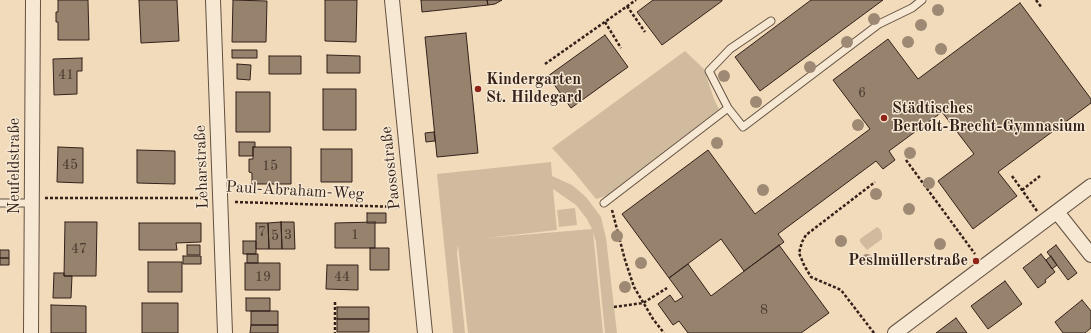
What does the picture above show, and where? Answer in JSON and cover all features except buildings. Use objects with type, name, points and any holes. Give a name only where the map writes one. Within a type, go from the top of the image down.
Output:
[{"type":"street","name":"Neufeldstraße","points":[[31,333],[33,0]]},
{"type":"street","name":"Leharstraße","points":[[213,0],[225,333]]},
{"type":"street","name":"Paosostraße","points":[[392,0],[425,333]]},
{"type":"street","points":[[896,333],[1091,186]]},
{"type":"street","points":[[1057,212],[1091,255]]},
{"type":"lane","points":[[771,21],[730,49],[709,71],[728,108],[743,127],[879,24],[912,8],[922,0]]},
{"type":"lane","points":[[606,201],[728,108]]},
{"type":"lane","points":[[0,203],[32,200]]},
{"type":"path","points":[[545,64],[636,0]]},
{"type":"path","points":[[1036,0],[1042,8]]},
{"type":"path","points":[[628,6],[645,32]]},
{"type":"path","points":[[605,22],[621,48]]},
{"type":"path","points":[[906,160],[979,260]]},
{"type":"path","points":[[1012,176],[1041,216]]},
{"type":"path","points":[[1022,190],[1040,176]]},
{"type":"path","points":[[874,333],[841,290],[811,277],[799,253],[806,234],[875,182]]},
{"type":"path","name":"Paul-Abraham-Weg","points":[[32,200],[220,199],[234,202],[412,207]]},
{"type":"path","points":[[606,201],[634,287],[664,333]]},
{"type":"path","points":[[614,307],[644,303],[667,288]]},
{"type":"path","points":[[335,302],[335,333]]},
{"type":"shaded area","points":[[685,51],[704,69],[719,109],[606,196],[596,199],[552,148]]},
{"type":"shaded area","points":[[551,162],[552,176],[572,185],[586,197],[601,217],[606,238],[617,333],[605,333],[596,242],[593,232],[603,333],[468,333],[458,245],[457,253],[465,333],[453,333],[437,174]],"holes":[[[553,189],[576,205],[587,219],[592,229],[486,238],[557,230]]]},
{"type":"shaded area","points":[[575,208],[577,225],[559,227],[557,210]]},
{"type":"shaded area","points":[[877,227],[880,229],[882,239],[867,250],[860,242],[860,239]]},
{"type":"place","name":"Kindergarten St. Hildegard","points":[[478,89]]},
{"type":"place","name":"Städtisches Bertolt-Brecht-Gymnasium","points":[[884,118]]},
{"type":"place","name":"Peslmüllerstraße","points":[[976,261]]}]
